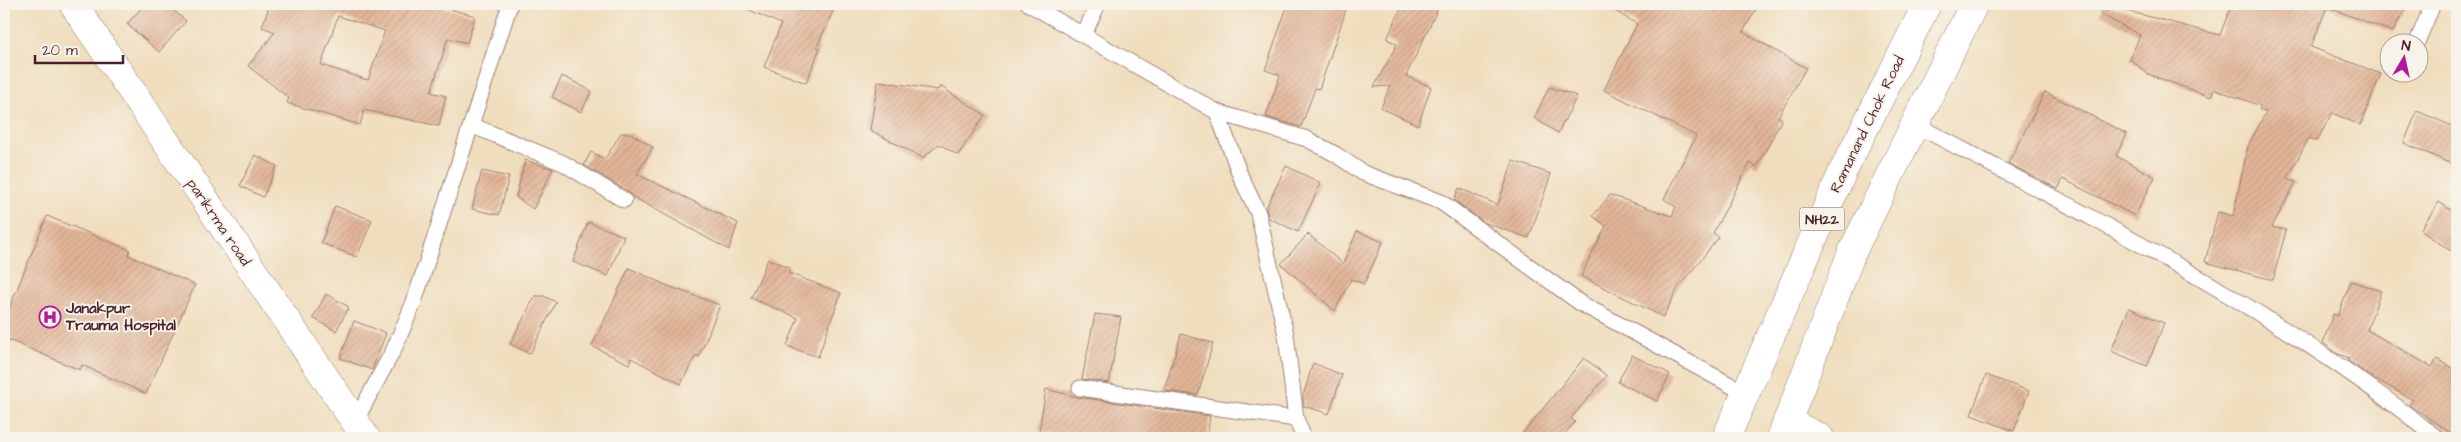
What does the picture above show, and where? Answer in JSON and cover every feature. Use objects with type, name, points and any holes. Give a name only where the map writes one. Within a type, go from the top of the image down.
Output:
[{"type":"main road","name":"parikrma road","points":[[73,4],[360,430]]},
{"type":"main road","name":"NH22","points":[[1784,430],[1852,252],[1974,4]]},
{"type":"main road","name":"Ramanand Chok Road","points":[[1726,438],[1843,171],[1921,6]]},
{"type":"main road","points":[[1784,430],[1820,438]]},
{"type":"lane","points":[[360,430],[414,302],[510,4]]},
{"type":"lane","points":[[1029,4],[1217,112],[1306,139],[1335,154],[1363,173],[1441,202],[1580,303],[1745,393]]},
{"type":"lane","points":[[1084,34],[1098,4]]},
{"type":"lane","points":[[2421,32],[2433,4]]},
{"type":"lane","points":[[1217,112],[1240,174],[1258,213],[1286,335],[1296,419],[1304,438]]},
{"type":"lane","points":[[1914,124],[2166,258],[2274,322],[2395,404],[2437,438]]},
{"type":"lane","points":[[471,125],[563,163],[624,200]]},
{"type":"lane","points":[[1080,388],[1296,419]]},
{"type":"building","points":[[145,4],[166,4],[186,21],[159,52],[127,24]]},
{"type":"building","points":[[270,4],[431,4],[475,16],[467,43],[448,38],[431,92],[446,96],[439,126],[364,110],[360,125],[287,103],[289,98],[248,66],[275,32],[262,27]],"holes":[[[338,16],[385,31],[368,80],[321,65]]]},
{"type":"building","points":[[736,4],[836,4],[817,47],[820,48],[806,83],[764,67],[781,24]]},
{"type":"building","points":[[1288,4],[1348,4],[1319,89],[1315,88],[1301,127],[1266,117],[1280,75],[1265,70]]},
{"type":"building","points":[[1403,4],[1440,4],[1406,76],[1431,87],[1418,125],[1381,108],[1390,86],[1374,87],[1397,44],[1387,39]]},
{"type":"building","points":[[1603,4],[1759,4],[1743,32],[1806,68],[1778,117],[1782,119],[1757,167],[1750,163],[1713,233],[1719,237],[1678,288],[1663,317],[1581,276],[1606,226],[1593,216],[1610,195],[1672,216],[1676,207],[1664,199],[1696,136],[1604,90],[1637,24]]},
{"type":"building","points":[[2232,4],[2407,4],[2393,32],[2327,7],[2311,47],[2378,73],[2378,81],[2360,125],[2332,113],[2317,141],[2309,138],[2287,179],[2296,182],[2272,227],[2286,230],[2273,280],[2205,262],[2218,212],[2233,216],[2248,146],[2266,112],[2259,109],[2261,106],[2214,89],[2211,97],[2148,74],[2130,59],[2140,35],[2100,14],[2104,5],[2220,35]]},
{"type":"building","points":[[562,76],[592,91],[581,112],[552,97]]},
{"type":"building","points":[[878,81],[938,90],[940,86],[985,115],[958,155],[939,144],[923,158],[870,130]]},
{"type":"building","points":[[1549,87],[1577,96],[1558,133],[1534,118]]},
{"type":"building","points":[[2045,92],[2127,134],[2116,156],[2155,177],[2135,216],[2063,179],[2058,189],[2008,163]]},
{"type":"building","points":[[2417,111],[2457,128],[2457,166],[2404,143]]},
{"type":"building","points":[[621,133],[630,133],[653,147],[637,174],[738,223],[729,250],[633,197],[629,192],[584,165],[591,152],[605,159]]},
{"type":"building","points":[[255,155],[277,166],[263,197],[240,186]]},
{"type":"building","points":[[525,160],[553,169],[533,209],[516,197]]},
{"type":"building","points":[[1513,161],[1551,174],[1529,238],[1485,223],[1454,200],[1459,188],[1498,205]]},
{"type":"building","points":[[1286,166],[1321,183],[1298,232],[1269,218],[1266,208]]},
{"type":"building","points":[[482,171],[509,177],[499,215],[472,209]]},
{"type":"building","points":[[2439,202],[2457,214],[2457,255],[2420,230]]},
{"type":"building","points":[[335,206],[372,220],[357,257],[321,243]]},
{"type":"building","points":[[47,216],[130,250],[128,255],[195,285],[146,394],[82,365],[80,370],[4,338],[4,321]]},
{"type":"building","points":[[588,222],[624,236],[608,276],[573,262]]},
{"type":"building","points":[[1357,231],[1383,242],[1364,284],[1351,279],[1335,311],[1281,264],[1308,234],[1343,264]]},
{"type":"building","points":[[768,259],[790,268],[788,273],[841,293],[818,357],[787,346],[798,318],[751,298]]},
{"type":"building","points":[[629,268],[668,286],[720,305],[699,357],[696,355],[681,384],[631,358],[629,364],[592,346]]},
{"type":"building","points":[[2351,281],[2381,291],[2367,330],[2432,367],[2437,359],[2457,371],[2457,437],[2409,405],[2413,400],[2365,373],[2347,360],[2349,358],[2338,354],[2323,343],[2333,314],[2338,316]]},
{"type":"building","points":[[326,294],[349,307],[336,331],[313,318]]},
{"type":"building","points":[[535,296],[544,296],[556,302],[530,354],[510,344]]},
{"type":"building","points":[[2129,308],[2164,323],[2147,366],[2111,351]]},
{"type":"building","points":[[1095,314],[1121,317],[1109,383],[1082,379]]},
{"type":"building","points":[[354,321],[386,333],[372,370],[340,358]]},
{"type":"building","points":[[1181,334],[1213,343],[1198,395],[1164,391]]},
{"type":"building","points":[[1632,355],[1670,374],[1657,401],[1618,382]]},
{"type":"building","points":[[1584,358],[1607,376],[1571,418],[1575,422],[1561,438],[1519,438]]},
{"type":"building","points":[[1313,363],[1342,375],[1329,414],[1304,406],[1303,396]]},
{"type":"building","points":[[1986,375],[2029,391],[2014,431],[1971,415]]},
{"type":"building","points":[[1046,389],[1077,397],[1210,416],[1207,438],[1077,438],[1039,431]]},
{"type":"place","name":"Janakpur Trauma Hospital","points":[[50,317]]}]
